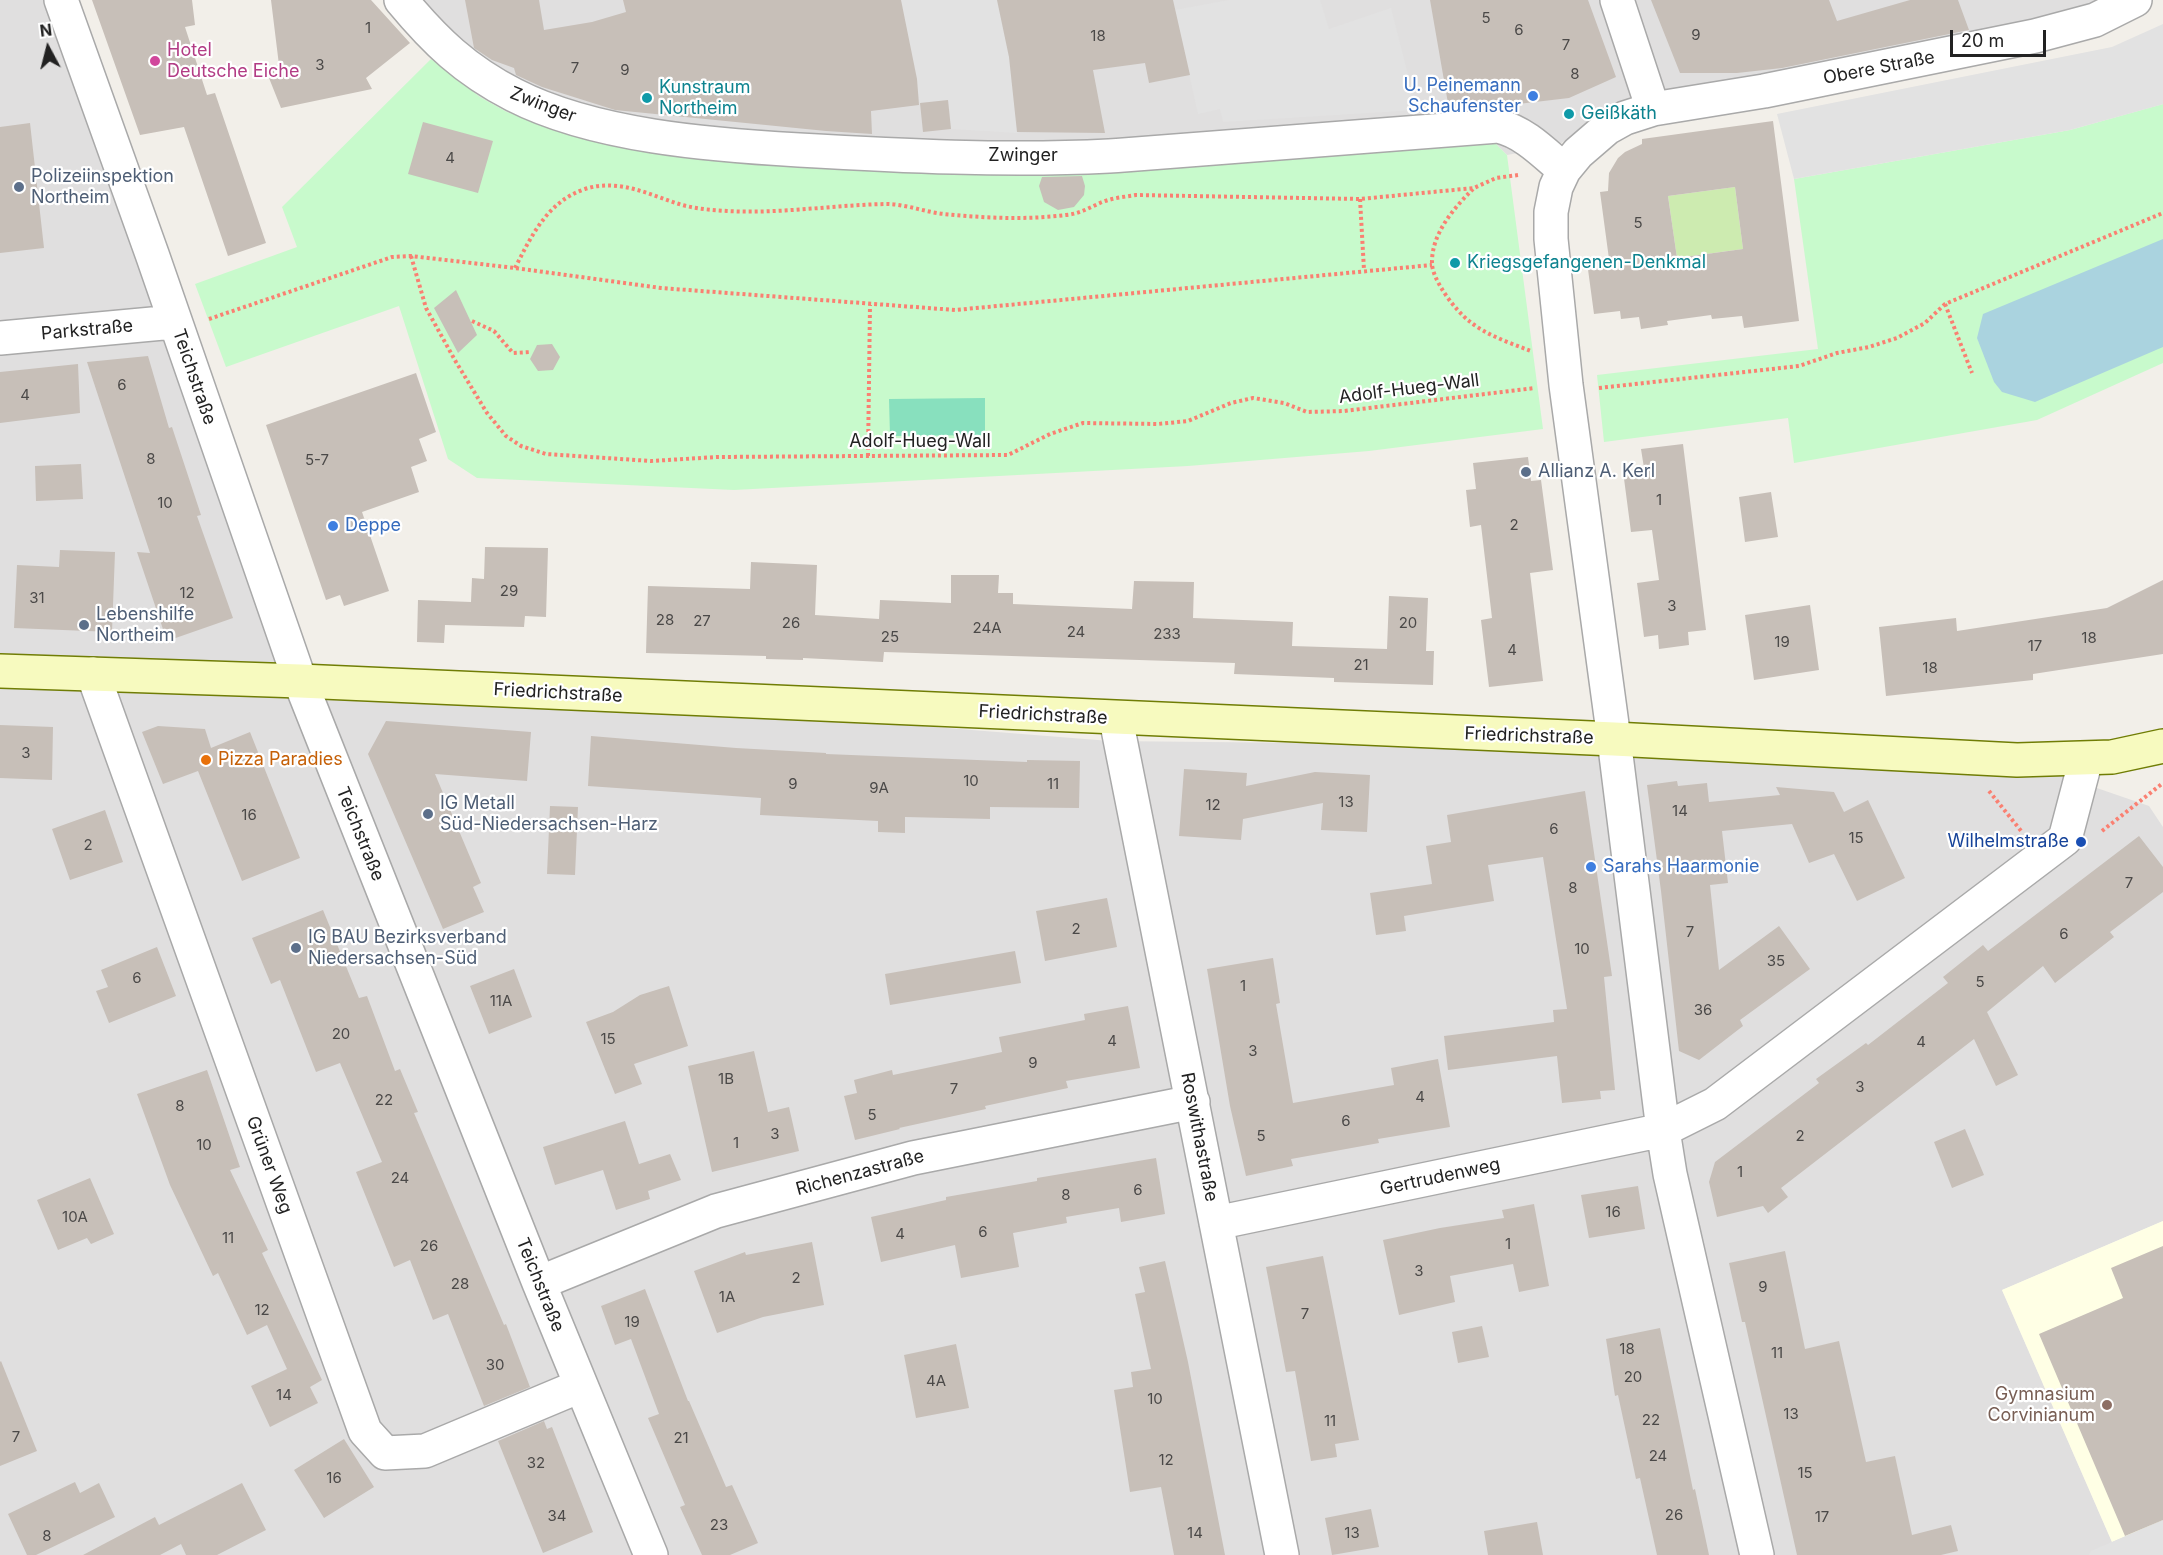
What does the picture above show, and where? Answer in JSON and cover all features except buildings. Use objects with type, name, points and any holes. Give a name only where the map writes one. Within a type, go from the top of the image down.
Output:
[{"type":"street","name":"Teichstraße","points":[[61,0],[300,681],[580,1386],[651,1555]]},
{"type":"street","name":"Zwinger","points":[[401,0],[432,37],[488,81],[516,96],[587,122],[679,139],[742,147],[883,155],[1046,157],[1108,156],[1498,126],[1511,129],[1527,139],[1564,170]]},
{"type":"street","points":[[1617,0],[1653,109],[1625,118],[1607,128],[1578,153],[1564,170],[1556,187],[1551,212],[1551,239],[1565,375],[1663,1130],[1670,1174],[1757,1555]]},
{"type":"street","name":"Obere Straße","points":[[1653,109],[1764,91],[2035,36],[2095,20],[2135,0]]},
{"type":"street","name":"Parkstraße","points":[[0,338],[174,322]]},
{"type":"street","name":"Friedrichstraße","points":[[0,671],[300,681],[2017,760],[2086,759]]},
{"type":"street","name":"Grüner Weg","points":[[93,674],[365,1431],[385,1452],[424,1451],[580,1386]]},
{"type":"street","name":"Roswithastraße","points":[[1116,718],[1282,1555]]},
{"type":"street","points":[[1663,1130],[1715,1104],[2053,848],[2086,759],[2132,754],[2163,746]]},
{"type":"street","name":"Richenzastraße","points":[[539,1283],[716,1211],[914,1158],[1193,1102]]},
{"type":"street","name":"Gertrudenweg","points":[[1216,1223],[1663,1130]]},
{"type":"path","points":[[515,268],[537,226],[552,208],[586,189],[604,186],[636,189],[683,205],[710,210],[781,211],[888,204],[942,214],[1016,218],[1068,215],[1084,211],[1102,202],[1136,195],[1360,199],[1474,188],[1496,178],[1564,170]]},
{"type":"path","points":[[1474,188],[1457,205],[1444,224],[1436,245],[1432,265],[1446,298],[1469,321],[1498,339],[1595,389],[1799,366],[1837,353],[1869,347],[1897,338],[1925,322],[1945,304],[2163,213]]},
{"type":"path","points":[[1360,199],[1364,270]]},
{"type":"path","points":[[174,322],[211,319],[392,257],[411,256],[661,288],[955,310],[1432,265]]},
{"type":"path","name":"Adolf-Hueg-Wall","points":[[411,256],[426,308],[487,413],[506,436],[521,446],[546,454],[651,461],[717,457],[1008,455],[1050,434],[1083,423],[1158,424],[1188,421],[1253,398],[1284,403],[1307,412],[1344,411],[1565,375]]},
{"type":"path","points":[[1945,304],[1972,373]]},
{"type":"path","points":[[868,456],[870,305]]},
{"type":"path","points":[[472,321],[494,332],[513,353],[531,352]]},
{"type":"path","points":[[1963,757],[2053,848],[2085,844],[2163,783]]},
{"type":"shaded area","points":[[0,0],[54,0],[306,677],[1110,741],[1606,746],[2062,776],[2149,806],[2163,827],[2163,1221],[2002,1290],[2112,1542],[2163,1520],[2163,1555],[0,1555]]},
{"type":"shaded area","points":[[401,0],[2108,0],[2072,17],[1763,82],[1627,100],[1557,146],[1507,155],[1496,144],[1079,172],[872,170],[745,163],[656,151],[539,123],[507,112],[480,97],[431,59]]},
{"type":"shaded area","points":[[901,0],[997,0],[1009,57],[1018,133],[951,129],[948,100],[920,103]]},
{"type":"shaded area","points":[[1229,0],[1320,0],[1329,29],[1391,8],[1417,110],[1223,122],[1220,109],[1198,114],[1175,10]]},
{"type":"shaded area","points":[[2163,24],[2163,104],[2070,130],[1794,179],[1777,114],[2112,47]]},
{"type":"shaded area","name":"Gymnasium Corvinianum","points":[[2163,1221],[2163,1520],[2112,1542],[2002,1290]]},
{"type":"shaded area","points":[[2163,1520],[2163,1555],[2089,1555],[2091,1551]]},
{"type":"green space","points":[[431,59],[480,97],[507,112],[539,123],[656,151],[745,163],[872,170],[1079,172],[1496,144],[1507,155],[1543,429],[1369,451],[1188,466],[734,490],[477,478],[448,459],[399,306],[226,367],[195,284],[297,247],[282,207]]},
{"type":"green space","points":[[2163,104],[2163,363],[2037,420],[1794,463],[1788,418],[1604,442],[1597,375],[1818,349],[1794,179],[2070,130]]},
{"type":"green space","points":[[1735,187],[1743,249],[1677,258],[1668,196]]},
{"type":"green space","points":[[985,398],[985,435],[890,436],[889,399]]},
{"type":"water","points":[[2163,239],[2163,347],[2035,402],[2002,392],[1994,382],[1977,338],[1983,314]]},
{"type":"place","name":"Hotel Deutsche Eiche","points":[[155,61]]},
{"type":"place","name":"U. Peinemann Schaufenster","points":[[1533,96]]},
{"type":"place","name":"Kunstraum Northeim","points":[[647,98]]},
{"type":"place","name":"Geißkäth","points":[[1569,114]]},
{"type":"place","name":"Polizeiinspektion Northeim","points":[[19,187]]},
{"type":"place","name":"Kriegsgefangenen-Denkmal","points":[[1455,263]]},
{"type":"place","name":"Allianz A. Kerl","points":[[1526,472]]},
{"type":"place","name":"Deppe","points":[[333,526]]},
{"type":"place","name":"Lebenshilfe Northeim","points":[[84,625]]},
{"type":"place","name":"Pizza Paradies","points":[[206,760]]},
{"type":"place","name":"IG Metall Süd-Niedersachsen-Harz","points":[[428,814]]},
{"type":"place","name":"Wilhelmstraße","points":[[2081,842]]},
{"type":"place","name":"Sarahs Haarmonie","points":[[1591,867]]},
{"type":"place","name":"IG BAU Bezirksverband Niedersachsen-Süd","points":[[296,948]]},
{"type":"place","name":"Gymnasium Corvinianum","points":[[2107,1405]]}]
